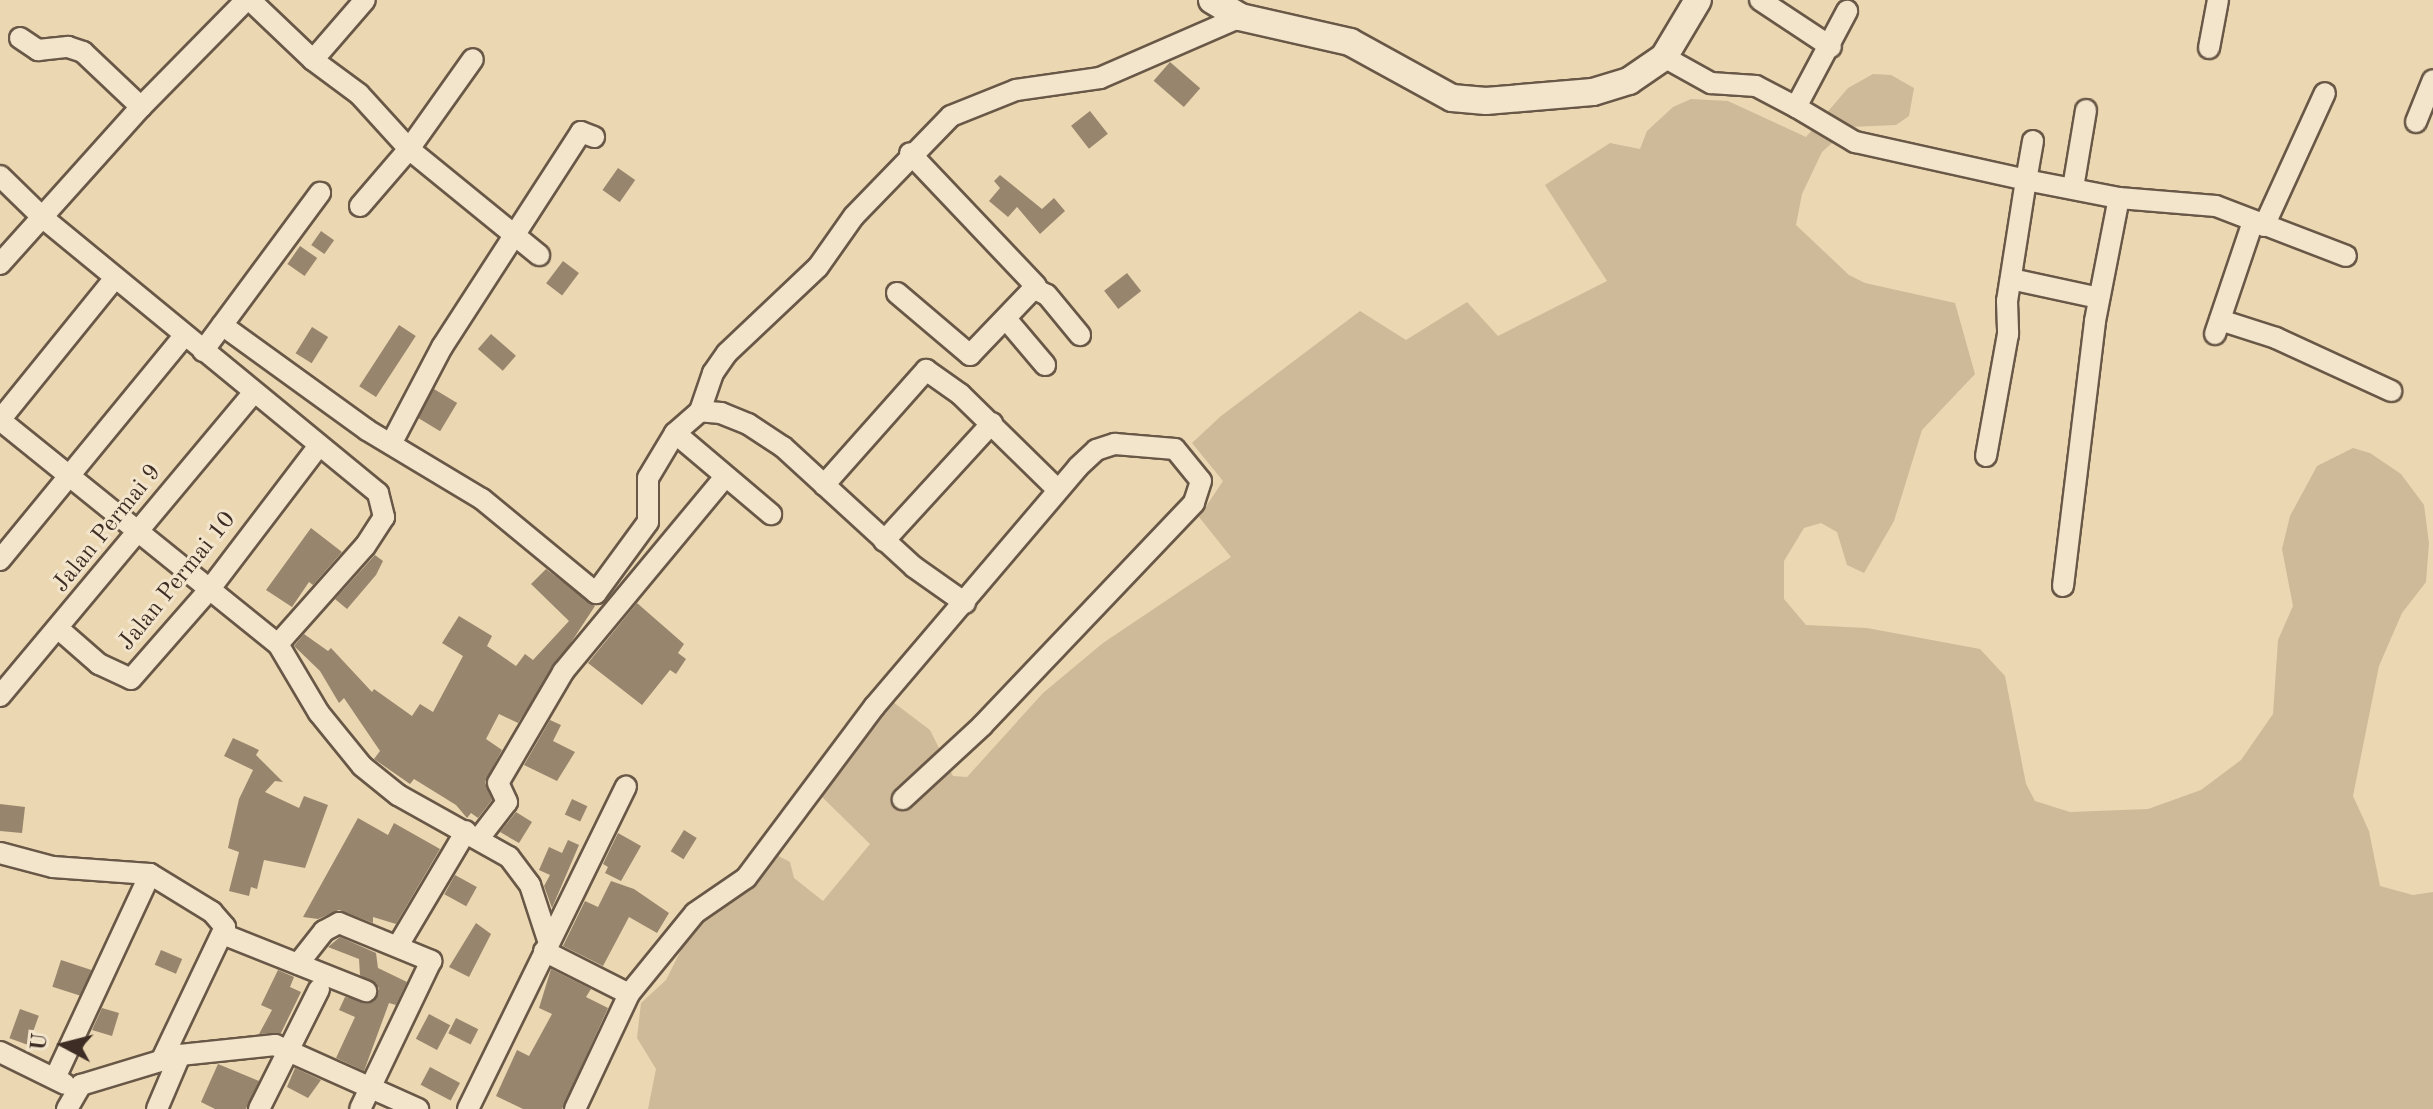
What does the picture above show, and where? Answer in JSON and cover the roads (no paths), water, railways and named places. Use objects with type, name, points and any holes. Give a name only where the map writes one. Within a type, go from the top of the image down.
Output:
[{"type":"street","points":[[0,264],[141,107],[248,0],[313,60],[359,94],[409,149],[539,255]]},
{"type":"street","points":[[313,60],[365,0]]},
{"type":"street","points":[[1212,0],[1240,17],[1350,42],[1437,92],[1467,101],[1593,92],[1629,81],[1664,57],[1698,0]]},
{"type":"street","points":[[1760,0],[1831,47]]},
{"type":"street","points":[[2209,48],[2218,0]]},
{"type":"street","points":[[1796,107],[1831,47],[1847,11]]},
{"type":"street","points":[[222,325],[391,444],[482,499],[596,593],[648,522],[645,486],[675,433],[700,411],[713,373],[727,353],[818,267],[910,153],[969,106],[1016,90],[1100,78],[1240,17]]},
{"type":"street","points":[[20,38],[38,50],[68,47],[83,52],[141,107]]},
{"type":"street","points":[[1664,57],[1711,83],[1756,86],[1855,142],[2119,198],[2216,206],[2346,256]]},
{"type":"street","points":[[360,206],[409,149],[473,59]]},
{"type":"street","points":[[2416,122],[2433,80]]},
{"type":"street","points":[[2325,93],[2259,224],[2218,327],[2276,338],[2391,391]]},
{"type":"street","points":[[2073,188],[2086,110]]},
{"type":"street","points":[[391,444],[442,347],[517,238],[581,132],[594,137]]},
{"type":"street","points":[[1986,456],[2008,334],[2011,279],[2033,141]]},
{"type":"street","points":[[910,153],[1033,281],[1035,289],[1047,295],[1080,335]]},
{"type":"street","points":[[0,176],[42,217],[318,447],[378,493],[384,517],[357,556],[278,644]]},
{"type":"street","points":[[203,351],[320,193]]},
{"type":"street","points":[[2063,586],[2099,298],[2119,198]]},
{"type":"street","points":[[115,278],[0,420],[278,644],[319,713],[362,766],[398,795],[473,834],[523,872],[546,945],[629,994]]},
{"type":"street","points":[[2011,279],[2099,298]]},
{"type":"street","points":[[897,293],[967,354],[1007,320],[1035,289]]},
{"type":"street","points":[[1007,320],[1045,365]]},
{"type":"street","points":[[0,560],[185,335]]},
{"type":"street","points":[[824,485],[921,371],[934,371],[992,423],[1058,490]]},
{"type":"street","name":"Jalan Permai 9","points":[[0,696],[60,630],[254,392]]},
{"type":"street","points":[[700,411],[721,413],[748,424],[824,485],[884,541],[965,603]]},
{"type":"street","points":[[884,541],[992,423]]},
{"type":"street","points":[[675,433],[771,514]]},
{"type":"street","points":[[575,1109],[629,994],[703,905],[746,878],[874,707],[1058,490],[1096,450],[1115,444],[1175,449],[1201,481],[1194,503],[982,726],[903,799]]},
{"type":"street","name":"Jalan Permai 10","points":[[60,630],[99,664],[131,679],[209,590],[318,447]]},
{"type":"street","points":[[399,944],[473,834],[507,802],[498,783],[563,672],[725,477]]},
{"type":"street","points":[[468,1109],[626,787]]},
{"type":"street","points":[[0,853],[53,867],[150,874],[212,912],[225,935],[366,991]]},
{"type":"street","points":[[55,1078],[150,874]]},
{"type":"street","points":[[298,964],[330,925],[399,944],[426,956],[431,966],[360,1109]]},
{"type":"street","points":[[157,1109],[170,1058],[225,935]]},
{"type":"street","points":[[259,1109],[319,989]]},
{"type":"street","points":[[0,1052],[55,1078],[71,1100],[170,1058],[245,1046],[289,1049],[418,1109]]}]
